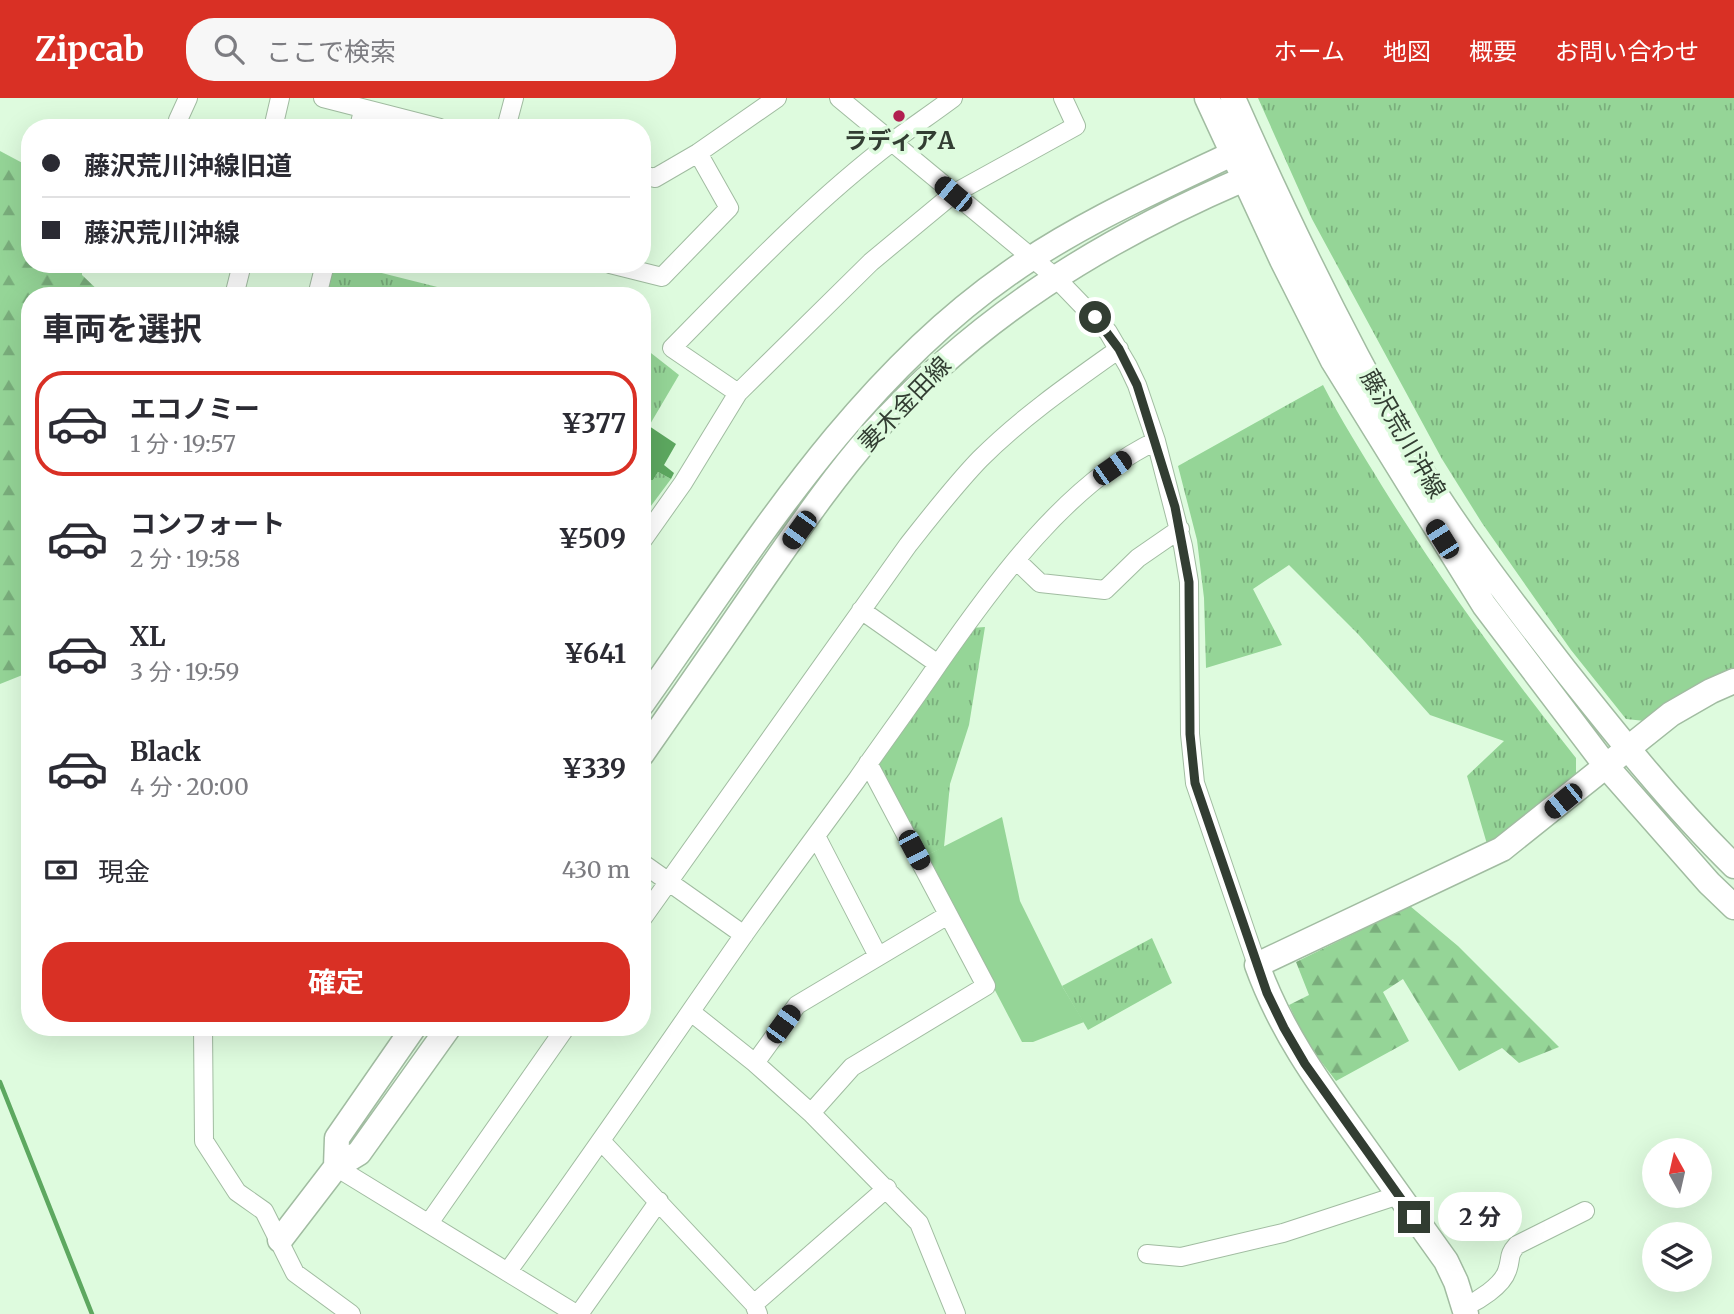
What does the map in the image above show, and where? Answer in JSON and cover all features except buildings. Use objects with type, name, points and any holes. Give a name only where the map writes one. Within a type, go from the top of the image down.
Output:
[{"type":"main road","name":"藤沢荒川沖線","points":[[1207,98],[1333,361],[1485,605],[1606,766],[1709,883],[1734,907]]},
{"type":"main road","name":"藤沢荒川沖線","points":[[1233,98],[1330,307],[1406,446],[1449,513],[1517,609],[1627,749],[1734,866]]},
{"type":"main road","points":[[1232,154],[1259,157],[1244,179]]},
{"type":"main road","name":"妻木金田線","points":[[651,691],[794,489],[855,411],[931,336],[984,292],[1032,258],[1113,212],[1232,154]]},
{"type":"main road","name":"妻木金田線","points":[[651,741],[783,552],[871,436],[949,357],[996,317],[1055,278],[1134,231],[1244,179]]},
{"type":"main road","points":[[1465,1311],[1446,1261],[1305,1064],[1267,993],[1257,965],[1502,849],[1671,714],[1734,681]]},
{"type":"main road","points":[[336,1167],[337,1138],[408,1036]]},
{"type":"main road","points":[[280,1240],[336,1167],[359,1153],[443,1036]]},
{"type":"street","points":[[178,119],[188,98]]},
{"type":"street","points":[[275,119],[280,98]]},
{"type":"street","points":[[323,98],[402,119]]},
{"type":"street","points":[[508,119],[514,98]]},
{"type":"street","points":[[651,177],[655,178],[698,153],[777,98]]},
{"type":"street","points":[[839,98],[1055,278],[1095,317],[1119,349],[1137,385],[1156,441],[1180,529],[1189,582],[1190,734],[1195,783],[1257,965]]},
{"type":"street","points":[[738,393],[672,348],[771,249],[891,142],[953,98]]},
{"type":"street","points":[[651,528],[738,393],[871,262],[953,194],[1076,126],[1063,98]]},
{"type":"street","points":[[361,119],[363,110]]},
{"type":"street","points":[[646,273],[662,277],[729,208],[698,153]]},
{"type":"street","points":[[651,906],[947,495],[981,458],[1044,403],[1119,349]]},
{"type":"street","points":[[508,1271],[602,1142],[744,935],[977,607],[1016,560],[1072,502],[1112,468],[1156,441]]},
{"type":"street","points":[[1016,560],[1040,583],[1105,590],[1138,558],[1180,529]]},
{"type":"street","points":[[862,610],[938,664]]},
{"type":"street","points":[[811,1113],[852,1067],[986,986],[868,763]]},
{"type":"street","points":[[816,836],[878,956]]},
{"type":"street","points":[[651,869],[744,935]]},
{"type":"street","points":[[755,1063],[797,1005],[948,915]]},
{"type":"street","points":[[691,1012],[755,1063],[811,1113],[919,1223],[956,1314]]},
{"type":"street","points":[[204,1036],[204,1141],[237,1192],[264,1211],[295,1273],[351,1314]]},
{"type":"street","points":[[429,1223],[560,1036]]},
{"type":"street","points":[[602,1142],[756,1309],[887,1188]]},
{"type":"street","points":[[336,1167],[578,1314],[659,1201]]},
{"type":"street","points":[[1147,1254],[1181,1257],[1194,1254],[1283,1233],[1399,1195]]},
{"type":"street","points":[[1465,1311],[1507,1272],[1509,1253],[1517,1245],[1585,1212]]},
{"type":"green space","points":[[1258,98],[1734,98],[1734,672],[1645,721],[1626,719],[1571,650],[1482,523],[1442,459],[1312,219]]},
{"type":"green space","points":[[0,151],[21,162],[21,273],[82,273],[95,287],[21,287],[21,676],[0,684]]},
{"type":"green space","points":[[331,273],[382,273],[437,287],[328,287]]},
{"type":"green space","points":[[651,353],[679,375],[651,423]]},
{"type":"green space","points":[[1323,385],[1404,521],[1451,591],[1576,758],[1576,781],[1509,834],[1487,844],[1467,776],[1504,741],[1430,715],[1358,634],[1289,565],[1253,589],[1282,645],[1206,668],[1204,598],[1197,540],[1178,466]]},
{"type":"green space","points":[[658,472],[671,479],[651,506],[651,480]]},
{"type":"green space","points":[[985,627],[969,725],[950,784],[944,847],[925,856],[877,767],[971,628]]},
{"type":"green space","points":[[1002,817],[1020,901],[1062,986],[1084,1022],[1033,1042],[1022,1042],[925,856]]},
{"type":"green space","points":[[1410,906],[1458,946],[1559,1047],[1519,1063],[1502,1048],[1459,1071],[1403,979],[1383,992],[1409,1041],[1336,1081],[1306,1042],[1289,1005],[1309,995],[1296,962]]},
{"type":"green space","points":[[1152,938],[1172,983],[1088,1030],[1062,986]]},
{"type":"shaded area","points":[[651,427],[676,444],[664,465],[674,473],[671,479],[658,472],[653,480]]},
{"type":"waterway","points":[[0,1082],[92,1314]]},
{"type":"place","name":"ラディアA","points":[[899,116]]},
{"type":"route","points":[[1095,317],[1119,349],[1137,385],[1175,507],[1189,582],[1190,734],[1195,783],[1267,993],[1305,1064],[1414,1217]]}]
